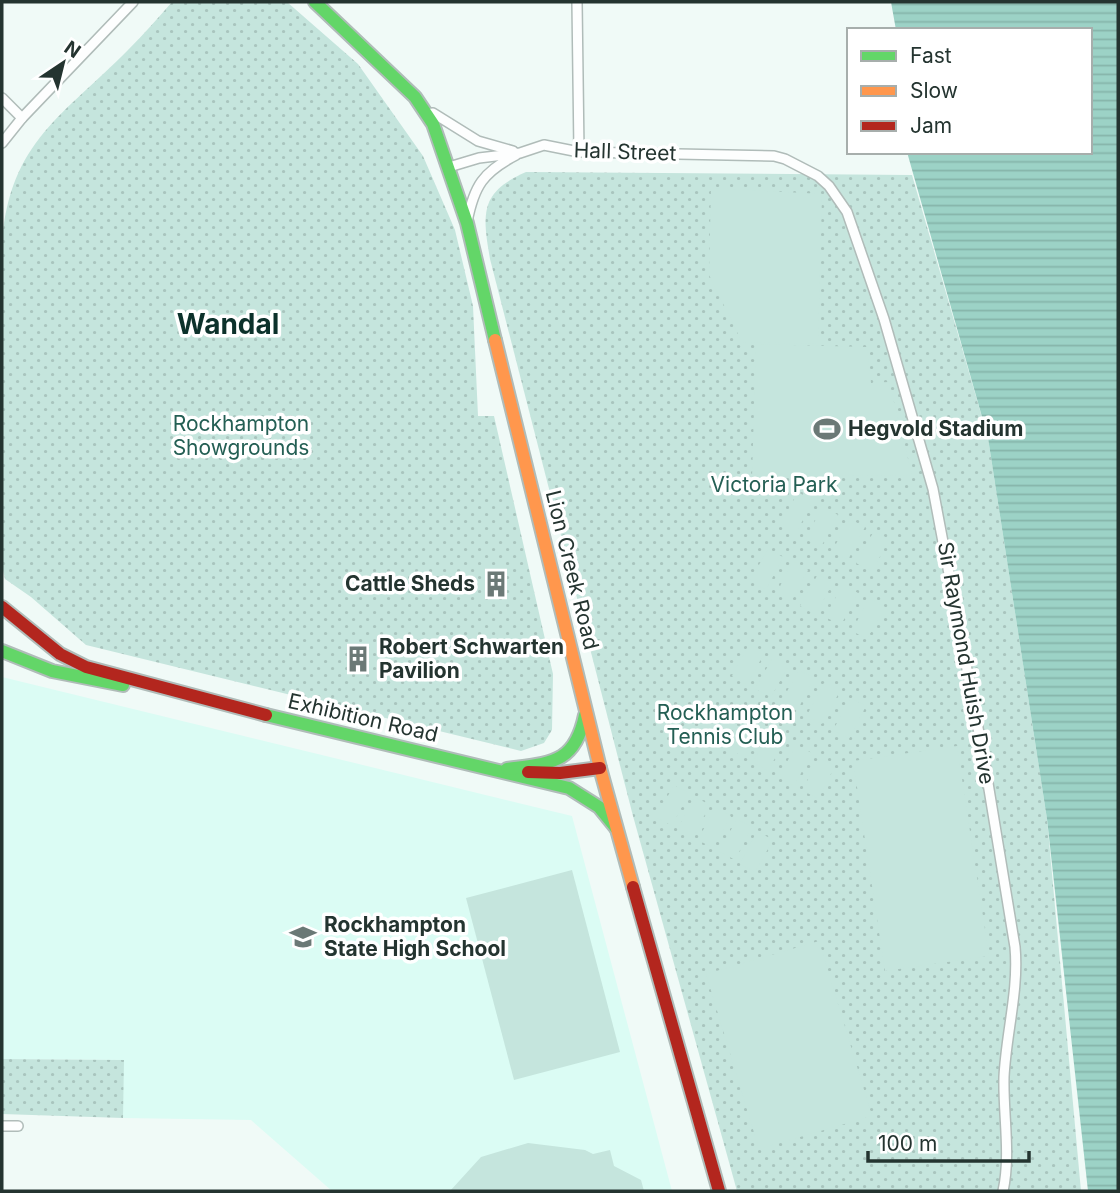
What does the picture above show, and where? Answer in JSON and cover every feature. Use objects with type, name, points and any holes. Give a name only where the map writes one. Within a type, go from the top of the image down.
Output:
[{"type":"street","points":[[2,143],[22,118],[133,2]]},
{"type":"street","name":"Lion Creek Road","points":[[315,2],[415,97],[433,124],[449,167],[467,223],[600,768],[719,1191]]},
{"type":"street","points":[[578,2],[579,152]]},
{"type":"street","points":[[2,98],[22,118]]},
{"type":"street","points":[[427,114],[433,113],[478,141],[520,153]]},
{"type":"street","name":"Hall Street","points":[[449,167],[479,158],[520,153],[544,145],[579,152],[774,156],[802,166]]},
{"type":"street","points":[[467,223],[471,202],[478,186],[494,167],[520,153]]},
{"type":"street","name":"Sir Raymond Huish Drive","points":[[802,166],[829,186],[847,212],[884,319],[933,489],[985,765],[1016,955],[1004,1075],[1007,1170],[1003,1191]]},
{"type":"street","name":"Exhibition Road","points":[[2,607],[60,654],[86,667],[576,792],[599,807],[619,832]]},
{"type":"street","name":"Exhibition Road","points":[[2,651],[52,671]]},
{"type":"street","name":"Exhibition Road","points":[[2,658],[52,671],[217,702]]},
{"type":"street","name":"Exhibition Road","points":[[500,771],[564,758],[581,737],[586,708]]},
{"type":"street","name":"Exhibition Road","points":[[500,771],[560,773],[600,768]]},
{"type":"street","points":[[2,1126],[18,1126]]},
{"type":"shaded area","points":[[891,2],[1118,2],[1118,1191],[1088,1191],[1047,819],[988,438],[908,154],[1092,154],[1092,28],[896,28]]},
{"type":"shaded area","name":"Rockhampton State High School","points":[[2,677],[572,816],[672,1191],[332,1191],[251,1120],[123,1118],[123,1060],[2,1059]]},
{"type":"green space","name":"Rockhampton Showgrounds","points":[[172,2],[287,2],[358,64],[423,156],[455,230],[473,306],[478,416],[494,416],[553,674],[552,730],[544,743],[521,751],[86,645],[31,597],[5,579],[2,566],[2,242],[7,207],[16,179],[44,132],[134,44]]},
{"type":"green space","name":"Victoria Park","points":[[526,172],[912,175],[988,438],[1047,819],[1081,1191],[737,1191],[633,816],[490,259],[486,217],[492,196],[511,180]]},
{"type":"green space","points":[[711,188],[822,194],[818,344],[742,342],[709,275]]},
{"type":"green space","name":"Hegvold Stadium","points":[[756,344],[867,347],[871,383],[889,382],[912,475],[752,477]]},
{"type":"green space","points":[[798,492],[813,501],[796,533],[780,525]]},
{"type":"green space","points":[[823,506],[838,515],[821,547],[805,539]]},
{"type":"green space","points":[[850,519],[865,527],[848,560],[832,551]]},
{"type":"green space","points":[[874,531],[889,539],[872,572],[856,563]]},
{"type":"green space","points":[[768,549],[783,557],[766,590],[750,581]]},
{"type":"green space","points":[[793,561],[808,570],[791,602],[776,594]]},
{"type":"green space","points":[[818,574],[833,582],[816,615],[800,606]]},
{"type":"green space","points":[[843,584],[858,593],[841,625],[825,617]]},
{"type":"green space","points":[[869,598],[885,607],[867,639],[852,631]]},
{"type":"green space","points":[[749,644],[765,652],[747,685],[732,676]]},
{"type":"green space","points":[[773,657],[789,665],[771,697],[755,689]]},
{"type":"green space","points":[[799,670],[814,678],[797,711],[781,702]]},
{"type":"green space","points":[[824,683],[840,691],[822,724],[807,715]]},
{"type":"green space","points":[[851,698],[866,706],[849,739],[833,730]]},
{"type":"green space","name":"Rockhampton Tennis Club","points":[[720,703],[735,711],[717,743],[702,735]]},
{"type":"green space","points":[[746,716],[761,724],[744,757],[728,749]]},
{"type":"green space","points":[[771,730],[786,738],[768,771],[753,762]]},
{"type":"green space","points":[[796,745],[812,753],[794,786],[779,777]]},
{"type":"green space","points":[[957,746],[989,956],[885,971],[853,761]]},
{"type":"green space","points":[[820,758],[835,766],[818,799],[802,790]]},
{"type":"green space","points":[[674,785],[689,793],[672,826],[656,817]]},
{"type":"green space","points":[[695,797],[710,805],[693,837],[677,829]]},
{"type":"green space","points":[[715,807],[731,816],[713,848],[698,840]]},
{"type":"green space","points":[[737,819],[752,827],[735,860],[719,851]]},
{"type":"green space","points":[[757,831],[773,840],[755,872],[740,864]]},
{"type":"green space","points":[[572,870],[620,1052],[514,1080],[466,898]]},
{"type":"green space","points":[[819,941],[872,1116],[759,1149],[706,974]]},
{"type":"green space","points":[[2,1059],[124,1060],[123,1118],[2,1114]]},
{"type":"green space","points":[[528,1143],[585,1150],[593,1154],[610,1150],[614,1166],[641,1180],[644,1191],[450,1191],[481,1157]]},
{"type":"traffic: fast","points":[[315,2],[415,97],[433,124],[467,223],[495,340]]},
{"type":"traffic: fast","points":[[2,651],[52,671],[123,685]]},
{"type":"traffic: fast","points":[[266,715],[569,788],[599,807],[616,828]]},
{"type":"traffic: fast","points":[[507,769],[548,762],[568,752],[581,731],[585,715]]},
{"type":"traffic: slow","points":[[495,340],[600,768],[633,887]]},
{"type":"traffic: jam","points":[[2,607],[60,654],[86,667],[266,715]]},
{"type":"traffic: jam","points":[[528,772],[560,773],[600,768]]},
{"type":"traffic: jam","points":[[633,887],[719,1191]]},
{"type":"place","name":"Hegvold Stadium","points":[[827,429]]},
{"type":"place","name":"Cattle Sheds","points":[[496,584]]},
{"type":"place","name":"Robert Schwarten Pavilion","points":[[358,659]]},
{"type":"place","name":"Rockhampton State High School","points":[[303,937]]},
{"type":"district","name":"Wandal","points":[[228,324]]}]
